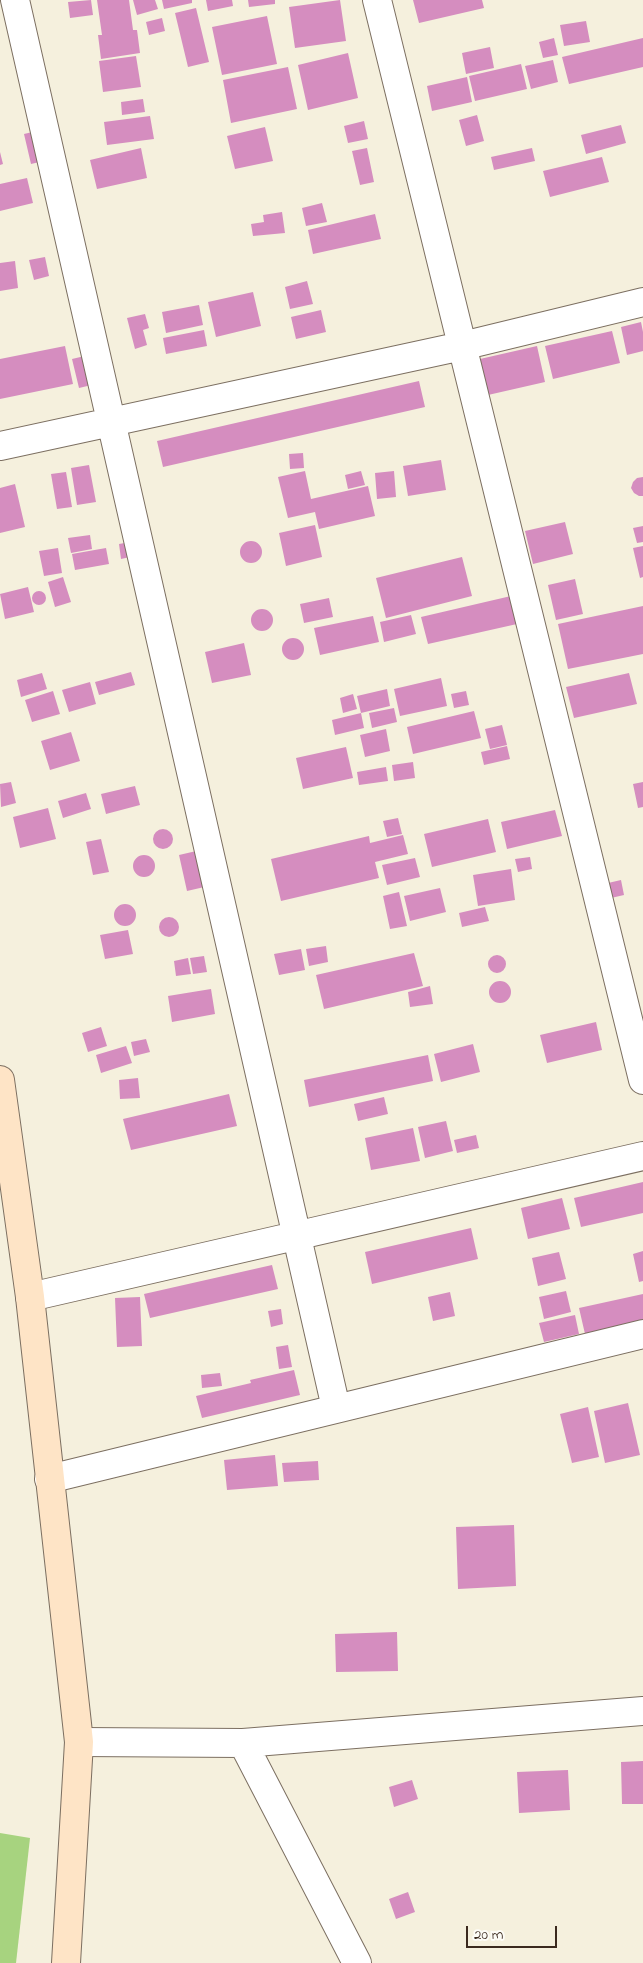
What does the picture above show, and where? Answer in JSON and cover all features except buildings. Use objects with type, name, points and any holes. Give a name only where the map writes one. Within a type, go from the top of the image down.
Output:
[{"type":"street","points":[[16,0],[336,1408]]},
{"type":"street","points":[[377,0],[643,1080]]},
{"type":"street","points":[[0,446],[462,346],[643,302]]},
{"type":"street","points":[[0,1080],[30,1297],[78,1742],[66,1963]]},
{"type":"street","points":[[30,1297],[643,1156]]},
{"type":"street","points":[[49,1479],[643,1334]]},
{"type":"street","points":[[78,1742],[242,1743],[643,1711]]},
{"type":"street","points":[[242,1743],[357,1963]]},
{"type":"green space","points":[[0,1833],[30,1838],[16,1963],[0,1963]]}]
